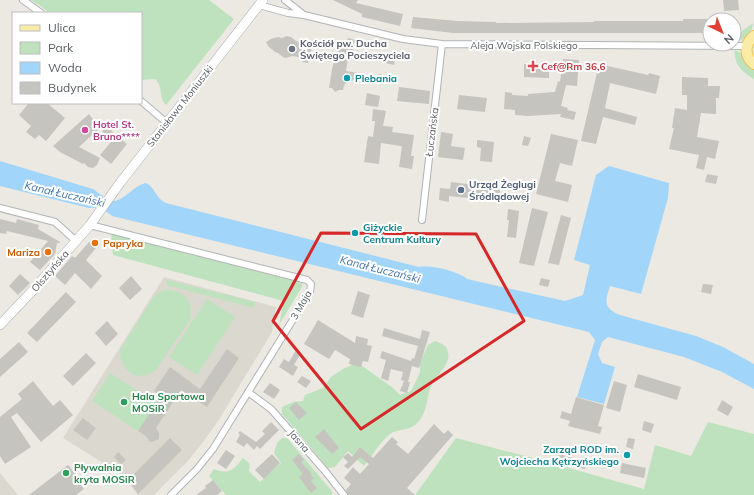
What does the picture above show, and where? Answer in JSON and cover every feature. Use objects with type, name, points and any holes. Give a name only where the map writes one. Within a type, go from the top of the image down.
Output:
[{"type":"main road","points":[[754,36],[749,40],[746,46],[746,54],[754,64]]},
{"type":"street","points":[[23,0],[40,12]]},
{"type":"street","name":"Aleja Wojska Polskiego","points":[[285,0],[304,15]]},
{"type":"street","name":"Aleja Wojska Polskiego","points":[[261,2],[288,13],[304,15],[403,39],[442,44],[746,46]]},
{"type":"street","name":"Stanisława Moniuszki","points":[[98,214],[261,2]]},
{"type":"street","name":"Łuczańska","points":[[422,220],[442,44]]},
{"type":"street","points":[[142,102],[167,123]]},
{"type":"street","points":[[0,208],[55,222],[76,240]]},
{"type":"street","name":"Olsztyńska","points":[[0,325],[34,289],[98,214]]},
{"type":"street","name":"3 Maja","points":[[90,225],[307,280],[311,284],[310,292],[228,426],[197,469],[171,495]]},
{"type":"street","name":"Jasna","points":[[248,392],[271,409],[344,495]]},
{"type":"highlighted area","points":[[321,233],[476,234],[524,321],[361,429],[273,321]]},
{"type":"shaded area","points":[[164,277],[276,307],[272,332],[218,421],[203,442],[188,461],[154,495],[138,495],[124,476],[63,438]]},
{"type":"shaded area","points":[[0,473],[18,495],[0,495]]},
{"type":"green space","points":[[31,0],[209,0],[234,19],[166,105],[162,99],[158,82],[155,79],[142,80],[142,12],[48,12]]},
{"type":"green space","points":[[753,23],[748,36],[742,39],[742,31]]},
{"type":"green space","points":[[735,52],[742,54],[747,65],[754,70],[754,79],[740,68],[737,64]]},
{"type":"green space","points":[[111,233],[297,280],[303,285],[279,325],[284,301],[113,255]]},
{"type":"green space","points":[[167,280],[255,302],[254,308],[166,285]]},
{"type":"green space","points":[[164,290],[177,292],[186,298],[191,307],[190,320],[156,370],[143,376],[131,373],[123,364],[120,350],[153,298]]},
{"type":"green space","points":[[207,299],[235,317],[197,375],[169,357]]},
{"type":"green space","points":[[435,341],[446,348],[448,356],[446,365],[432,384],[422,417],[415,425],[407,429],[396,431],[389,435],[379,445],[364,466],[348,451],[335,467],[328,468],[282,414],[282,407],[293,402],[303,401],[305,395],[323,388],[331,377],[354,364],[361,365],[393,388],[400,395],[411,391],[420,373],[420,363],[428,345]]},
{"type":"green space","name":"Hala Sportowa MOSiR","points":[[110,373],[157,403],[138,431],[92,401]]},
{"type":"green space","points":[[708,422],[754,434],[754,495],[415,495],[456,438],[644,489],[655,445],[691,456]]},
{"type":"green space","points":[[282,438],[287,438],[331,490],[333,495],[226,495],[209,476],[214,469],[224,472],[231,470],[243,458],[250,464],[249,471],[260,482],[281,463],[274,453],[277,443]]},
{"type":"water","name":"Kanał Łuczański","points":[[0,161],[93,189],[104,197],[115,201],[138,186],[146,183],[162,201],[166,203],[419,267],[444,269],[457,273],[467,279],[565,301],[583,295],[590,265],[574,260],[596,175],[609,166],[669,183],[668,198],[641,294],[610,286],[606,300],[608,307],[620,315],[696,336],[723,347],[754,364],[754,389],[722,372],[684,357],[608,337],[602,342],[598,354],[602,363],[615,367],[604,404],[577,397],[595,340],[589,332],[112,216],[98,209],[0,186]]},
{"type":"building","points":[[333,0],[358,0],[356,3],[403,14],[400,26],[362,17],[362,14]]},
{"type":"building","points":[[723,0],[738,0],[739,10],[724,11]]},
{"type":"building","points":[[413,17],[496,23],[683,21],[683,19],[702,19],[702,33],[453,33],[411,28]]},
{"type":"building","name":"Kościół pw. Ducha Świętego Pocieszyciela","points":[[287,36],[302,43],[308,41],[313,42],[308,63],[303,62],[298,57],[283,57],[269,47],[266,42],[278,37],[282,38]]},
{"type":"building","name":"Plebania","points":[[348,38],[355,40],[352,59],[348,58],[346,71],[364,74],[362,82],[351,80],[344,85],[343,90],[335,92],[332,88],[329,88],[332,69],[338,47],[342,48],[344,43],[347,43]]},
{"type":"building","points":[[384,52],[396,55],[394,65],[382,62]]},
{"type":"building","points":[[563,59],[579,60],[577,86],[566,85],[561,106],[568,108],[567,110],[576,112],[574,120],[560,117],[561,114],[528,116],[515,115],[515,110],[504,109],[505,92],[512,93],[512,95],[528,96],[528,94],[555,92],[558,81],[560,82]]},
{"type":"building","points":[[524,64],[549,65],[549,78],[524,77]]},
{"type":"building","points":[[599,64],[648,75],[649,73],[660,76],[656,94],[610,83],[605,108],[637,117],[635,125],[603,117],[596,144],[581,141]]},
{"type":"building","points":[[379,74],[391,77],[390,83],[377,80]]},
{"type":"building","points":[[682,77],[708,78],[708,86],[720,86],[719,98],[716,98],[716,114],[701,113],[697,137],[719,141],[715,159],[707,157],[704,170],[696,168],[699,155],[669,149],[674,128],[672,128],[675,108],[687,110],[687,95],[682,95]]},
{"type":"building","points":[[399,87],[430,91],[429,104],[397,101]]},
{"type":"building","points":[[367,93],[380,96],[378,107],[365,105]]},
{"type":"building","points":[[459,95],[487,98],[485,112],[457,109]]},
{"type":"building","points":[[28,104],[48,104],[65,118],[46,141],[39,135],[35,139],[26,132],[31,126],[19,115]]},
{"type":"building","points":[[373,109],[386,111],[383,126],[393,127],[392,132],[414,135],[411,156],[414,156],[412,169],[399,167],[402,146],[381,143],[379,164],[364,162],[368,136],[373,137],[375,121],[372,121]]},
{"type":"building","points":[[89,114],[100,128],[79,147],[100,158],[97,165],[93,168],[88,167],[84,163],[83,164],[60,152],[53,146]]},
{"type":"building","points":[[111,124],[115,129],[111,131],[127,144],[111,164],[100,155],[111,142],[102,131]]},
{"type":"building","points":[[441,132],[453,134],[451,146],[465,148],[463,160],[438,157]]},
{"type":"building","points":[[551,134],[578,140],[572,166],[560,163],[555,181],[572,185],[568,202],[536,194]]},
{"type":"building","points":[[524,136],[531,138],[528,146],[522,145]]},
{"type":"building","points":[[477,140],[494,142],[492,162],[480,161],[481,148],[477,147]]},
{"type":"building","points":[[707,174],[718,176],[716,184],[705,182]]},
{"type":"building","points":[[451,182],[500,188],[499,201],[449,196],[449,202],[439,200],[440,188],[450,189]]},
{"type":"building","points":[[532,208],[548,212],[534,266],[519,263]]},
{"type":"building","points":[[508,209],[519,211],[516,238],[507,237],[509,220],[507,220]]},
{"type":"building","points":[[561,215],[571,218],[559,265],[548,263]]},
{"type":"building","points":[[0,219],[16,223],[17,219],[39,225],[38,229],[60,242],[57,243],[55,254],[40,270],[30,262],[48,241],[7,231],[6,234],[0,233]]},
{"type":"building","points":[[89,242],[96,248],[86,260],[102,276],[91,289],[75,273],[65,285],[55,276],[72,256],[75,258]]},
{"type":"building","points":[[20,274],[30,283],[18,295],[9,286]]},
{"type":"building","points":[[131,276],[142,289],[130,300],[119,288]]},
{"type":"building","points":[[541,278],[550,280],[548,287],[539,285]]},
{"type":"building","points":[[703,284],[713,285],[711,294],[701,292]]},
{"type":"building","points":[[358,291],[370,295],[363,318],[351,314]]},
{"type":"building","points":[[66,292],[76,302],[37,342],[27,333]]},
{"type":"building","points":[[318,320],[355,343],[356,336],[368,339],[367,345],[372,346],[368,362],[363,361],[361,367],[349,364],[350,359],[335,350],[329,359],[304,344]]},
{"type":"building","points":[[107,321],[118,334],[106,346],[95,333]]},
{"type":"building","points":[[384,328],[420,339],[422,330],[430,332],[419,368],[412,366],[407,393],[400,391],[404,381],[401,380],[403,372],[391,369],[388,381],[381,378],[386,360],[380,358],[382,351],[411,361],[412,358],[414,359],[418,346],[382,336]]},
{"type":"building","points":[[19,342],[28,352],[0,377],[0,359]]},
{"type":"building","points":[[227,349],[239,358],[207,407],[181,390],[156,428],[159,433],[159,439],[152,442],[149,441],[146,436],[138,431],[161,396],[154,391],[170,367],[200,389]]},
{"type":"building","points":[[296,350],[301,353],[294,365],[298,367],[293,376],[279,367],[284,359],[289,362]]},
{"type":"building","points":[[86,353],[96,363],[73,386],[63,376]]},
{"type":"building","points":[[638,374],[681,387],[677,400],[634,387]]},
{"type":"building","points":[[302,376],[311,381],[306,388],[297,382]]},
{"type":"building","points":[[33,381],[53,406],[60,400],[73,415],[41,442],[17,413],[11,417],[31,447],[5,464],[0,456],[0,417],[22,399],[18,394]]},
{"type":"building","points":[[614,381],[627,385],[620,412],[606,408]]},
{"type":"building","points":[[270,383],[280,390],[274,399],[263,392]]},
{"type":"building","points":[[576,397],[604,405],[598,426],[602,427],[600,434],[568,426],[570,421],[560,418],[562,411],[571,414]]},
{"type":"building","points":[[722,400],[733,407],[728,416],[717,410]]},
{"type":"building","points":[[296,402],[307,413],[299,420],[289,408]]},
{"type":"building","points":[[83,418],[96,428],[87,440],[73,430]]},
{"type":"building","points":[[644,421],[654,424],[651,433],[642,430]]},
{"type":"building","points":[[271,422],[279,430],[260,449],[257,446],[254,450],[247,443],[244,447],[236,442],[240,435],[238,433],[240,431],[256,442],[265,434],[262,431]]},
{"type":"building","points":[[434,424],[444,434],[448,430],[453,435],[407,488],[415,495],[348,495],[346,490],[351,484],[344,478],[353,467],[360,474],[369,464],[360,457],[348,469],[344,466],[348,462],[343,457],[348,453],[352,457],[360,447],[373,458],[392,437],[398,442],[396,444],[408,454]]},
{"type":"building","points":[[324,429],[339,448],[332,454],[315,437]]},
{"type":"building","points":[[170,438],[182,450],[138,494],[128,480]]},
{"type":"building","points":[[628,438],[635,439],[633,449],[626,447]]},
{"type":"building","points":[[226,450],[235,456],[226,469],[217,463]]},
{"type":"building","points":[[118,452],[126,460],[121,464],[114,457]]},
{"type":"building","points":[[272,454],[280,463],[264,479],[255,470]]},
{"type":"building","points":[[299,454],[304,460],[301,462],[314,478],[311,481],[317,488],[311,493],[299,477],[303,474],[292,460]]},
{"type":"building","points":[[559,454],[587,462],[585,469],[557,463]]},
{"type":"building","points":[[622,463],[646,468],[644,478],[620,473]]},
{"type":"building","name":"Pływalnia kryta MOSiR","points":[[68,465],[82,482],[80,484],[84,489],[76,495],[29,495]]},
{"type":"building","points":[[213,480],[222,491],[217,495],[196,495],[206,488],[205,486]]},
{"type":"place","name":"Kościół pw. Ducha Świętego Pocieszyciela","points":[[292,49]]},
{"type":"place","name":"Cef@Rm 36,6","points":[[533,66]]},
{"type":"place","name":"Plebania","points":[[347,78]]},
{"type":"place","name":"Hotel St. Bruno****","points":[[85,130]]},
{"type":"place","name":"Urząd Żeglugi Śródlądowej","points":[[461,190]]},
{"type":"place","name":"Giżyckie Centrum Kultury","points":[[355,233]]},
{"type":"place","name":"Papryka","points":[[95,243]]},
{"type":"place","name":"Mariza","points":[[48,252]]},
{"type":"place","name":"Hala Sportowa MOSiR","points":[[124,402]]},
{"type":"place","name":"Zarząd ROD im. Wojciecha Kętrzyńskiego","points":[[627,455]]},
{"type":"place","name":"Pływalnia kryta MOSiR","points":[[66,473]]}]
